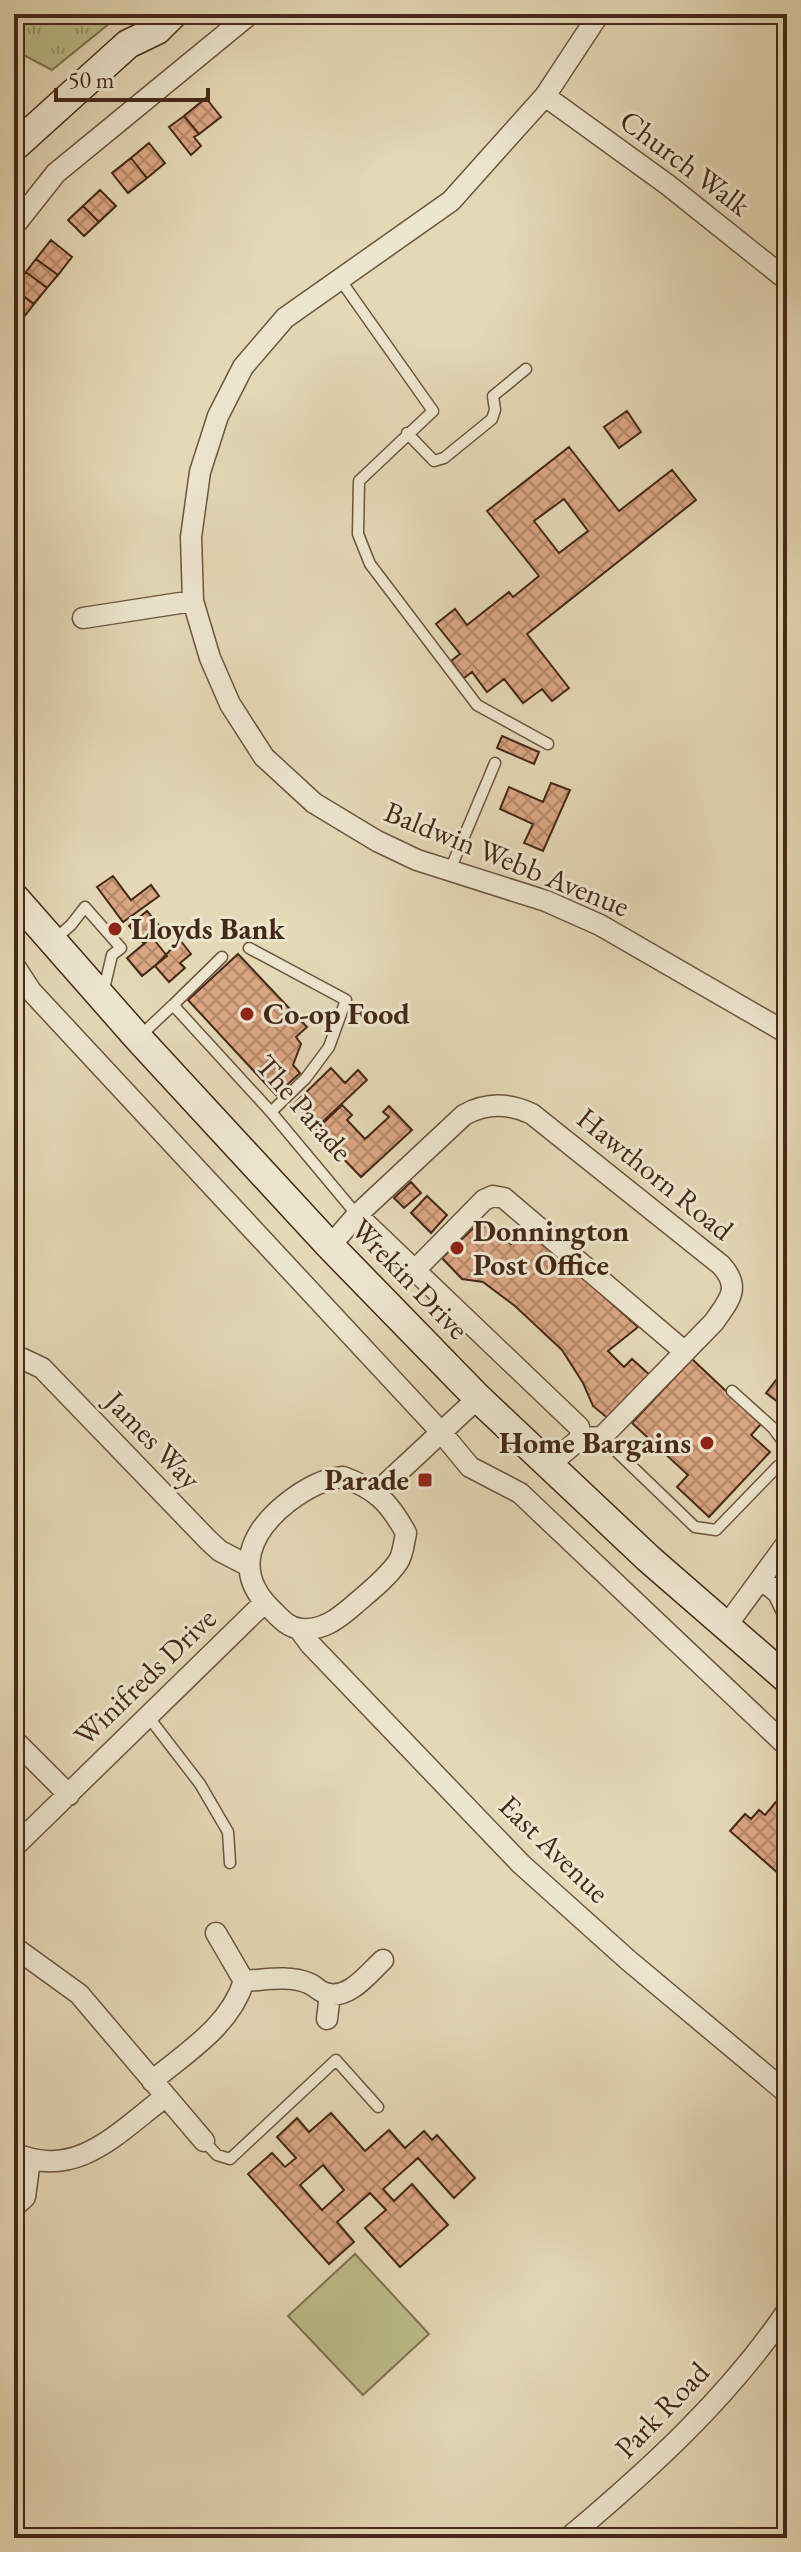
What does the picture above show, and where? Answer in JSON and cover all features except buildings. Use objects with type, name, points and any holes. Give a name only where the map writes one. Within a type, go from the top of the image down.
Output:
[{"type":"street","points":[[14,147],[128,44],[157,30],[173,14]]},
{"type":"street","points":[[14,226],[56,173],[250,14]]},
{"type":"street","name":"Baldwin Webb Avenue","points":[[599,14],[545,96],[451,201],[285,318],[243,367],[218,416],[200,472],[191,537],[193,601],[210,658],[230,704],[264,757],[314,803],[377,841],[417,860],[546,901],[600,925],[787,1033]]},
{"type":"street","name":"Church Walk","points":[[545,96],[668,185],[787,280]]},
{"type":"street","points":[[83,618],[193,601]]},
{"type":"street","name":"Wrekin Drive","points":[[14,897],[101,998],[330,1246],[478,1398],[649,1559],[787,1679]]},
{"type":"street","points":[[14,965],[31,991],[441,1432],[470,1467],[520,1493],[787,1746]]},
{"type":"street","name":"Hawthorn Road","points":[[357,1215],[464,1115],[492,1105],[515,1106],[532,1114],[730,1275],[733,1288],[728,1302],[714,1322],[602,1437],[581,1438],[549,1465]]},
{"type":"street","points":[[416,1269],[484,1200],[493,1196],[504,1198],[685,1352]]},
{"type":"street","points":[[330,1246],[357,1215]]},
{"type":"street","name":"The Parade","points":[[357,1215],[579,1427],[581,1438]]},
{"type":"street","name":"James Way","points":[[14,1358],[42,1368],[209,1541],[220,1551],[249,1566]]},
{"type":"street","points":[[377,1492],[478,1398]]},
{"type":"street","points":[[343,1477],[377,1492],[406,1533],[400,1560],[334,1622],[299,1629],[286,1624],[264,1603],[250,1577],[249,1566],[250,1551],[263,1525],[300,1493],[326,1479],[343,1477]]},
{"type":"street","points":[[727,1625],[787,1543]]},
{"type":"street","points":[[761,1579],[778,1593],[787,1611]]},
{"type":"street","name":"Winifreds Drive","points":[[15,1844],[264,1603]]},
{"type":"street","name":"East Avenue","points":[[299,1629],[521,1864],[628,1960],[787,2093]]},
{"type":"street","points":[[14,1740],[69,1795]]},
{"type":"street","points":[[14,2207],[25,2197],[22,2157],[63,2161],[87,2155],[159,2089],[226,2019],[238,2001],[244,1981],[216,1933]]},
{"type":"street","points":[[14,1947],[79,1994],[204,2141]]},
{"type":"street","points":[[244,1981],[287,1979],[308,1983],[330,1994],[350,1990],[383,1960]]},
{"type":"street","points":[[327,2019],[330,1994]]},
{"type":"street","name":"Park Road","points":[[568,2538],[636,2480],[708,2409],[770,2336],[787,2311]]},
{"type":"lane","points":[[339,278],[433,411],[359,481],[358,534],[370,564],[477,705],[548,744]]},
{"type":"lane","points":[[407,433],[434,461],[444,458],[492,419],[495,410],[493,396],[526,369]]},
{"type":"lane","points":[[450,870],[495,763]]},
{"type":"lane","points":[[53,941],[85,907],[121,948],[112,955],[101,998]]},
{"type":"lane","points":[[249,948],[346,1000],[329,1047],[306,1078],[271,1112]]},
{"type":"lane","points":[[138,1038],[222,957]]},
{"type":"lane","name":"The Parade","points":[[173,1005],[271,1112],[357,1215]]},
{"type":"lane","points":[[732,1391],[773,1428],[787,1447]]},
{"type":"lane","points":[[617,1452],[695,1527],[716,1530],[778,1466],[787,1464]]},
{"type":"lane","points":[[147,1715],[200,1784],[228,1832],[230,1863]]},
{"type":"lane","points":[[204,2141],[217,2155],[230,2159],[336,2060],[378,2107]]},
{"type":"green space","points":[[14,14],[121,14],[52,70],[14,50]]},
{"type":"green space","points":[[355,2254],[429,2334],[363,2395],[288,2316]]},
{"type":"place","name":"Lloyds Bank","points":[[115,929]]},
{"type":"place","name":"Co-op Food","points":[[247,1014]]},
{"type":"place","name":"Donnington Post Office","points":[[457,1248]]},
{"type":"place","name":"Home Bargains","points":[[707,1443]]},
{"type":"place","name":"Parade","points":[[425,1480]]}]
